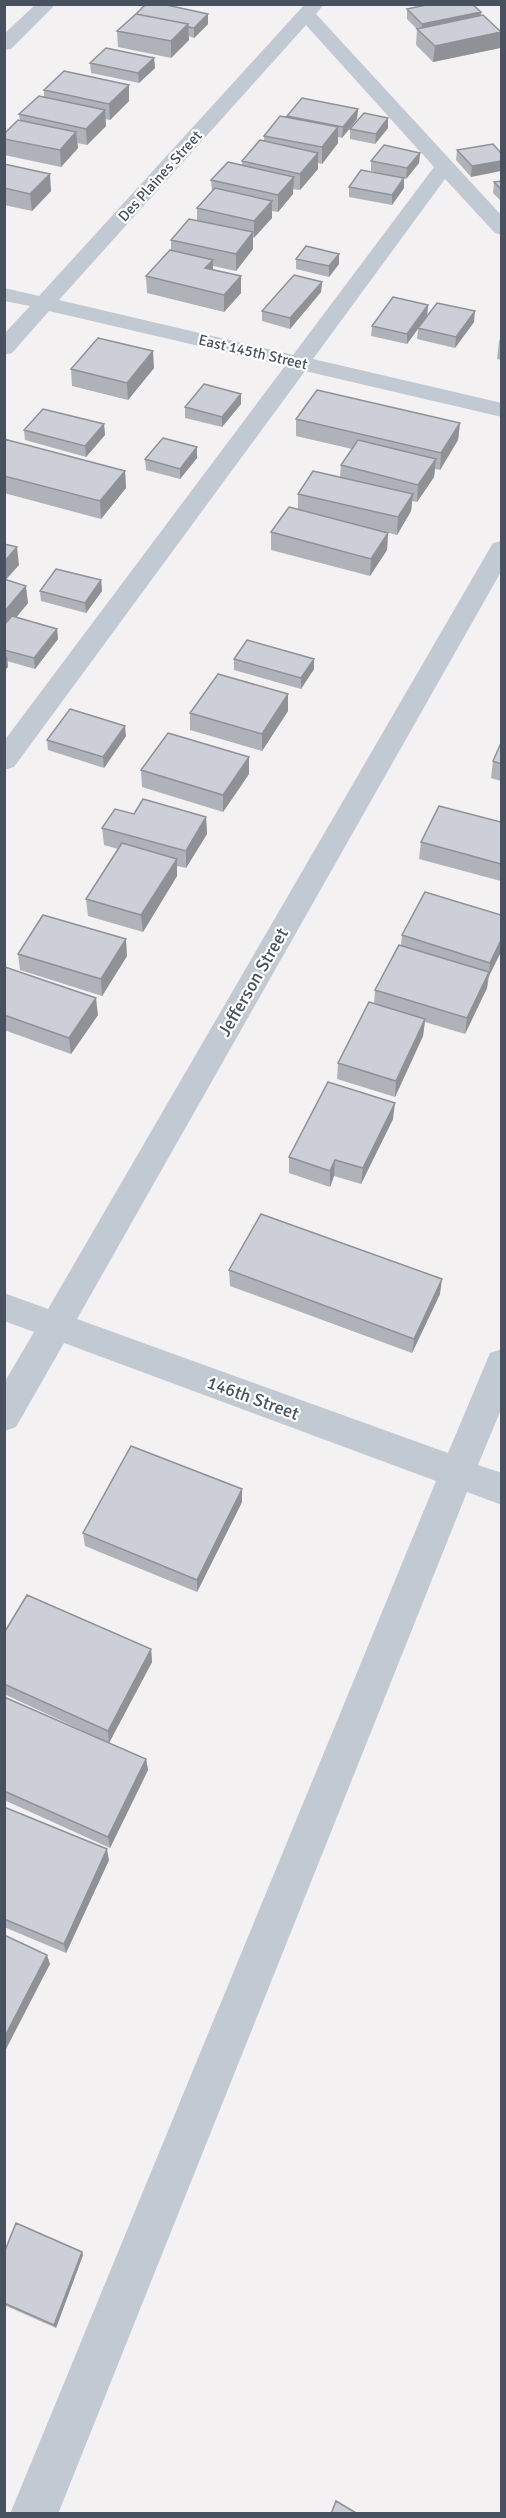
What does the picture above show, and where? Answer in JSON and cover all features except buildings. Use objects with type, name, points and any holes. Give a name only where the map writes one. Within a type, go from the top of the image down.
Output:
[{"type":"street","points":[[4,45],[47,4]]},
{"type":"street","points":[[310,9],[501,229]]},
{"type":"street","name":"Des Plaines Street","points":[[4,348],[310,9]]},
{"type":"street","points":[[4,761],[444,166]]},
{"type":"street","name":"East 145th Street","points":[[4,294],[501,410]]},
{"type":"street","name":"Jefferson Street","points":[[4,1416],[501,548]]},
{"type":"street","name":"146th Street","points":[[4,1307],[501,1489]]},
{"type":"street","points":[[34,2514],[501,1363]]}]
